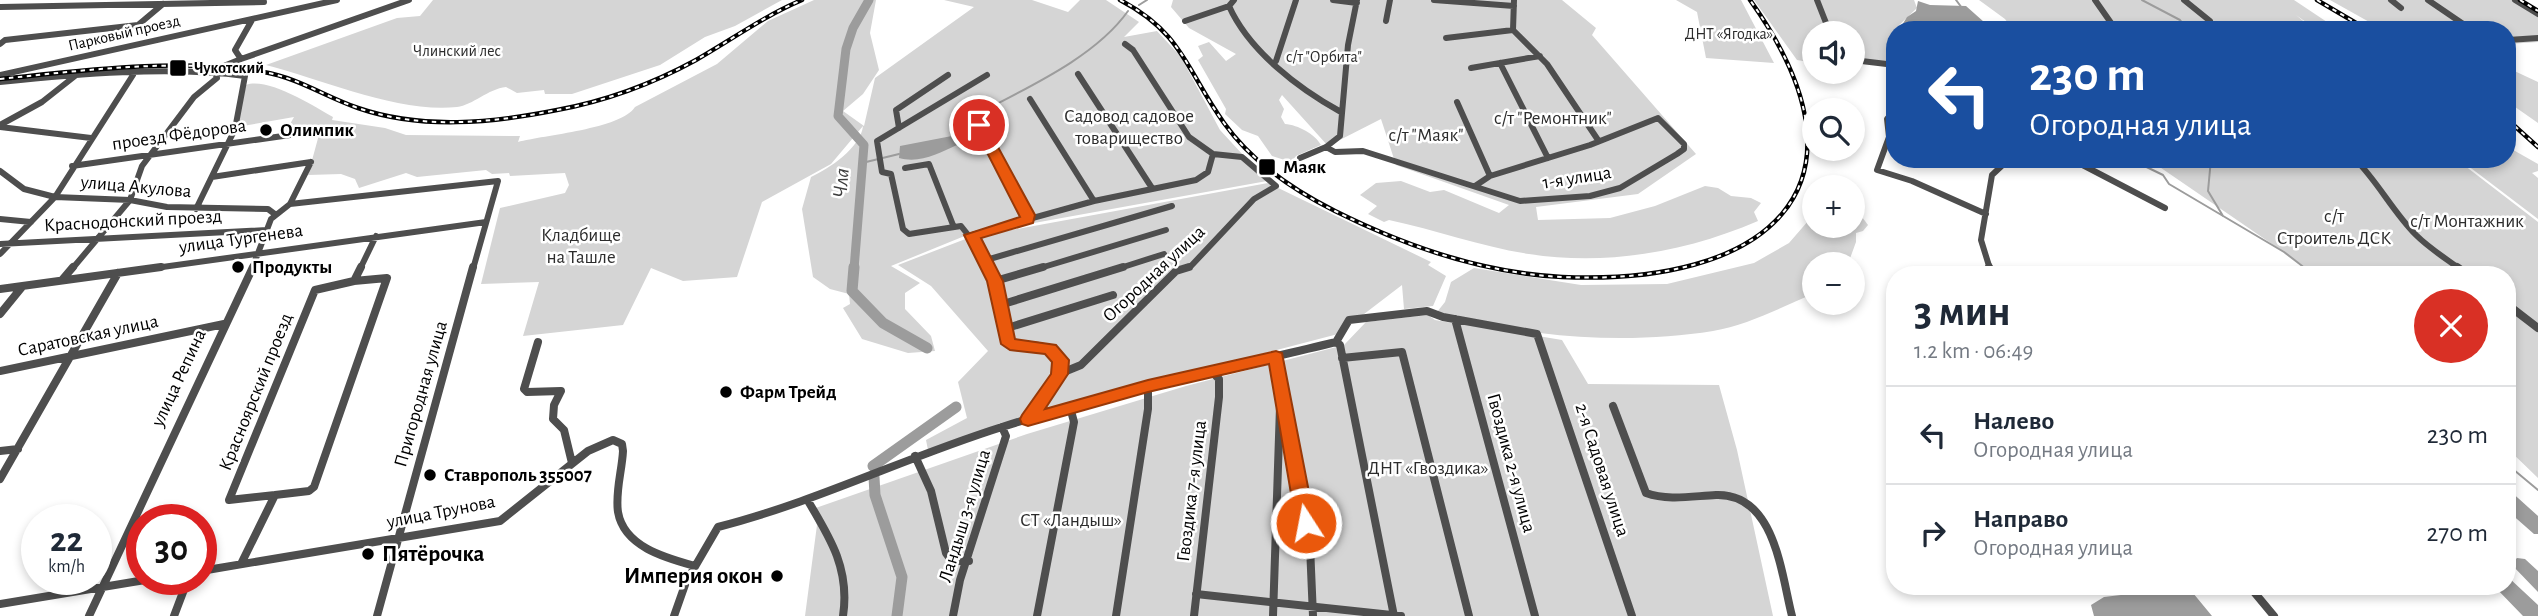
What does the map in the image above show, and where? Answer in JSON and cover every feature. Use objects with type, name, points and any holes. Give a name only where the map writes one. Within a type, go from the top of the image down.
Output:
[{"type":"street","points":[[2,8],[13,0]]},
{"type":"street","name":"Парковый проезд","points":[[0,75],[337,0]]},
{"type":"street","points":[[61,281],[130,200],[142,166],[194,97],[217,78],[219,66],[235,64],[241,59],[409,0]]},
{"type":"street","points":[[1276,61],[1296,0]]},
{"type":"street","points":[[1326,147],[1340,136],[1348,45],[1357,1],[1333,0]]},
{"type":"street","points":[[1386,21],[1390,0]]},
{"type":"street","points":[[1434,0],[1514,3],[1513,30],[1540,56],[1598,140]]},
{"type":"street","points":[[1817,0],[1825,21]]},
{"type":"street","points":[[2095,0],[2110,21]]},
{"type":"street","points":[[2184,0],[2210,21]]},
{"type":"street","points":[[2390,0],[2401,8]]},
{"type":"street","points":[[2428,0],[2459,21]]},
{"type":"street","points":[[2515,0],[2538,14]]},
{"type":"street","points":[[2,8],[264,2]]},
{"type":"street","points":[[1185,21],[1231,3],[1233,19],[1311,93],[1340,113]]},
{"type":"street","points":[[0,44],[5,40],[138,25],[163,4]]},
{"type":"street","points":[[241,59],[235,50],[252,20]]},
{"type":"street","points":[[1446,38],[1513,30]]},
{"type":"street","points":[[2516,39],[2538,38]]},
{"type":"street","name":"Огородная улица","points":[[1028,419],[1059,374],[1072,372],[1081,365],[1176,271],[1191,266],[1254,199],[1276,186],[1242,157],[1213,155],[1189,137],[1133,50],[1125,44]]},
{"type":"street","points":[[1471,68],[1540,56]]},
{"type":"street","points":[[1865,61],[1886,64]]},
{"type":"street","name":"1-я улица","points":[[1500,63],[1548,158]]},
{"type":"street","name":"Парковый проезд","points":[[0,82],[76,76],[240,73],[246,80],[229,144]]},
{"type":"street","points":[[1077,74],[1152,188]]},
{"type":"street","points":[[0,254],[55,197],[72,166],[132,75]]},
{"type":"street","points":[[899,128],[895,110],[948,75]]},
{"type":"street","points":[[987,75],[877,141],[882,172],[891,174],[903,229],[909,234],[953,225],[961,226],[972,235],[995,281],[1004,330],[1010,344],[1040,346],[1058,355],[1059,374]]},
{"type":"street","points":[[0,126],[33,108],[76,76]]},
{"type":"street","points":[[1030,99],[1094,201]]},
{"type":"street","points":[[1457,102],[1490,176]]},
{"type":"street","name":"1-я улица","points":[[1300,158],[1326,147],[1335,152],[1363,151],[1520,201],[1590,196],[1633,182],[1684,149],[1684,144],[1658,118],[1490,176],[1475,186]]},
{"type":"street","points":[[979,125],[1027,219]]},
{"type":"street","points":[[0,126],[91,138]]},
{"type":"street","name":"проезд Фёдорова","points":[[72,166],[290,135]]},
{"type":"street","points":[[196,209],[229,144]]},
{"type":"street","points":[[1886,148],[1877,170],[1912,181],[1986,215]]},
{"type":"street","points":[[972,235],[1094,201],[1202,178],[1209,173],[1213,155]]},
{"type":"street","name":"улица Репина","points":[[112,565],[268,230],[276,215],[290,204],[311,162],[212,177]]},
{"type":"street","points":[[905,168],[929,164],[953,225]]},
{"type":"street","points":[[1988,266],[1981,240],[1992,175],[1999,168]]},
{"type":"street","points":[[2088,168],[2165,208]]},
{"type":"street","points":[[2364,168],[2417,236],[2456,266]]},
{"type":"street","name":"улица Акулова","points":[[0,171],[24,189],[55,197],[130,200],[196,209],[268,209],[276,215]]},
{"type":"street","name":"Пригородная улица","points":[[290,204],[498,181],[375,616]]},
{"type":"street","name":"Огородная улица","points":[[986,260],[1172,206]]},
{"type":"street","points":[[0,219],[31,222]]},
{"type":"street","name":"улица Тургенева","points":[[0,289],[486,222]]},
{"type":"street","name":"Краснодонский проезд","points":[[0,244],[268,230]]},
{"type":"street","name":"Огородная улица","points":[[995,281],[1166,230]]},
{"type":"street","points":[[354,281],[376,236]]},
{"type":"street","name":"Огородная улица","points":[[1000,305],[1164,254]]},
{"type":"street","points":[[0,480],[68,356],[118,273]]},
{"type":"street","name":"Красноярский проезд","points":[[387,278],[314,487],[309,491],[275,495],[229,500],[315,290],[354,281],[387,278]]},
{"type":"street","points":[[0,314],[23,286]]},
{"type":"street","name":"Огородная улица","points":[[1004,330],[1113,295]]},
{"type":"street","points":[[1394,616],[1342,358],[1336,342],[1343,324],[1353,318],[1427,311],[1455,319]]},
{"type":"street","points":[[2516,311],[2538,328]]},
{"type":"street","name":"2-я Садовая улица","points":[[1455,319],[1538,335],[1632,616]]},
{"type":"street","name":"Гвоздика 2-я улица","points":[[1455,319],[1535,616]]},
{"type":"street","name":"Саратовская улица","points":[[0,370],[224,324]]},
{"type":"street","points":[[538,342],[524,389],[527,392],[561,391],[554,405],[553,419],[565,430],[572,463]]},
{"type":"street","points":[[674,616],[695,566],[718,527],[808,501],[915,456],[1028,419],[1148,386],[1336,342]]},
{"type":"street","points":[[1342,358],[1402,352],[1469,616]]},
{"type":"street","points":[[1276,357],[1310,546],[1313,616]]},
{"type":"street","name":"Гвоздика 7-я улица","points":[[1194,616],[1220,397],[1219,379],[1212,372]]},
{"type":"street","points":[[1116,616],[1148,409],[1148,386]]},
{"type":"street","points":[[1273,616],[1280,390]]},
{"type":"street","points":[[1613,406],[1646,493],[1659,496],[1732,496],[1748,501],[1756,510],[1765,524],[1791,616]]},
{"type":"street","points":[[1037,616],[1074,422],[1070,407]]},
{"type":"street","name":"Ландыш 3-я улица","points":[[953,616],[960,580],[1006,436],[1002,427]]},
{"type":"street","name":"улица Трунова","points":[[217,568],[500,521],[572,463],[608,441],[622,444],[623,467],[618,514],[622,525],[635,540],[655,552],[695,566]]},
{"type":"street","points":[[0,451],[18,449]]},
{"type":"street","points":[[915,456],[929,486],[946,553],[952,561],[968,561]]},
{"type":"street","points":[[241,564],[275,495]]},
{"type":"street","points":[[808,501],[838,553],[847,582],[843,616]]},
{"type":"street","points":[[1196,594],[1312,604],[1401,616]]},
{"type":"street","points":[[0,604],[51,595]]},
{"type":"street","name":"улица Репина","points":[[89,616],[98,595]]},
{"type":"street","points":[[174,616],[182,595]]},
{"type":"street","points":[[2256,595],[2274,616]]},
{"type":"green space","name":"Члинский лес","points":[[433,0],[782,0],[735,26],[705,37],[660,65],[572,94],[545,94],[544,90],[517,93],[506,87],[463,106],[434,108],[361,94],[266,65],[397,18],[420,16]]},
{"type":"green space","points":[[814,0],[876,0],[870,33],[879,70],[863,94],[843,111],[864,126],[875,78],[974,7],[944,0],[1032,0],[1068,12],[1080,0],[1106,0],[1139,22],[1124,37],[1157,31],[1181,57],[1220,130],[1267,181],[967,235],[891,266],[920,283],[905,293],[905,309],[931,336],[935,351],[908,353],[862,339],[843,308],[850,304],[849,294],[830,289],[813,277],[802,209],[811,177],[835,163],[850,149],[857,142],[863,126],[831,164],[762,202],[737,277],[683,281],[651,268],[623,325],[523,336],[539,282],[481,284],[500,208],[565,193],[569,185],[565,173],[510,176],[509,173],[492,174],[486,170],[417,177],[406,173],[359,188],[355,179],[341,174],[308,175],[320,131],[293,136],[294,132],[285,133],[294,117],[237,127],[246,85],[255,84],[290,94],[333,117],[332,120],[385,128],[406,135],[520,136],[518,142],[581,130],[627,115],[635,107],[717,64],[768,21]]},
{"type":"green space","points":[[1173,0],[1562,0],[1596,28],[1592,35],[1696,154],[1638,194],[1536,207],[1538,220],[1610,218],[1655,206],[1705,186],[1761,203],[1754,212],[1758,221],[1703,241],[1674,248],[1646,254],[1588,258],[1511,251],[1389,220],[1384,222],[1368,214],[1377,206],[1360,195],[1376,183],[1401,181],[1430,192],[1444,190],[1499,213],[1509,205],[1396,165],[1381,119],[1328,146],[1282,95],[1279,100],[1284,109],[1281,117],[1285,124],[1306,131],[1321,145],[1296,156],[1291,162],[1272,156],[1258,136],[1242,130],[1225,114],[1226,109],[1198,60],[1203,56],[1198,46],[1209,42],[1226,61],[1236,54],[1189,28],[1171,7]]},
{"type":"green space","name":"ДНТ «Ягодка»","points":[[1676,0],[1741,0],[1774,63],[1706,58],[1697,12]]},
{"type":"green space","points":[[1754,0],[1914,0],[1917,8],[1903,21],[1886,21],[1886,63],[1865,61],[1865,21],[1802,21],[1802,61],[1797,60]]},
{"type":"green space","points":[[1979,0],[2294,0],[2326,21],[2304,21],[2296,15],[2303,21],[2005,19]]},
{"type":"green space","points":[[2330,0],[2516,0],[2538,13],[2538,42],[2516,43],[2516,21],[2368,21]]},
{"type":"green space","points":[[2516,72],[2538,82],[2538,123],[2516,108]]},
{"type":"green space","points":[[2516,152],[2538,164],[2538,171],[2532,173],[2538,178],[2538,219],[2471,168],[2516,168]]},
{"type":"green space","points":[[2161,168],[2468,168],[2538,222],[2538,478],[2516,457],[2516,266],[2304,266]]},
{"type":"green space","points":[[1268,183],[1431,262],[1428,265],[1446,276],[1433,306],[1404,309],[1402,285],[1338,334],[1025,416],[928,450],[926,440],[967,418],[958,382],[988,351],[931,286],[898,265],[968,238]]},
{"type":"green space","name":"ДНТ «Гвоздика»","points":[[1802,228],[1802,238],[1856,238],[1852,252],[1802,252],[1802,299],[1752,320],[1692,334],[1604,338],[1540,333],[1538,336],[1562,340],[1588,384],[1719,385],[1737,450],[1773,616],[805,616],[817,525],[810,510],[1027,434],[1186,386],[1344,345],[1366,322],[1428,315],[1435,320],[1458,324],[1437,312],[1445,302],[1451,282],[1474,268],[1581,285],[1667,284],[1754,263],[1789,243]]},
{"type":"shaded area","points":[[1918,1],[1930,5],[1966,6],[1983,21],[1905,21],[1916,11]]},
{"type":"shaded area","points":[[957,135],[957,145],[936,154],[914,160],[899,158],[900,146]]},
{"type":"shaded area","points":[[2516,496],[2538,516],[2538,534],[2534,534],[2516,518]]},
{"type":"shaded area","points":[[2516,559],[2525,559],[2538,571],[2538,592],[2516,569]]},
{"type":"shaded area","points":[[2516,584],[2538,605],[2538,616],[2523,616],[2503,595],[2516,595]]},
{"type":"shaded area","points":[[2195,595],[2212,616],[2094,616],[2091,605],[2104,597]]},
{"type":"waterway","name":"Чла","points":[[854,269],[864,145],[838,116],[846,49],[853,28],[869,0]]},
{"type":"waterway","points":[[1139,5],[1147,0]]},
{"type":"waterway","points":[[1956,0],[1962,8]]},
{"type":"waterway","points":[[2142,0],[2181,21]]},
{"type":"waterway","points":[[957,135],[961,123],[1051,75],[1094,46],[1128,11]]},
{"type":"waterway","points":[[862,163],[899,154]]},
{"type":"waterway","points":[[2149,168],[2163,175],[2169,184],[2223,216]]},
{"type":"waterway","points":[[2210,168],[2208,191],[2223,216]]},
{"type":"waterway","points":[[2223,216],[2302,266]]},
{"type":"waterway","name":"Чла","points":[[854,267],[852,291],[883,323],[927,348]]},
{"type":"waterway","name":"Чла","points":[[873,466],[956,407]]},
{"type":"waterway","points":[[2516,472],[2538,490]]},
{"type":"waterway","name":"Чла","points":[[874,477],[875,495],[902,577],[897,616]]},
{"type":"railway","points":[[0,79],[132,67],[231,68],[276,75],[346,104],[382,115],[432,122],[482,121],[532,115],[593,102],[628,91],[679,69],[802,0]]},
{"type":"railway","points":[[1120,0],[1141,13],[1171,39],[1224,123],[1247,150],[1304,194],[1389,236],[1445,256],[1503,270],[1562,277],[1633,276],[1695,265],[1745,244],[1782,214],[1803,174],[1806,126],[1789,67],[1750,0]]},
{"type":"railway","points":[[2317,0],[2353,21]]},
{"type":"railway","points":[[2520,0],[2538,11]]},
{"type":"railway","points":[[2516,127],[2538,147]]},
{"type":"place","name":"Чукотский","points":[[178,68]]},
{"type":"place","name":"Олимпик","points":[[266,130]]},
{"type":"place","name":"Маяк","points":[[1267,167]]},
{"type":"place","name":"Продукты","points":[[238,267]]},
{"type":"place","name":"Фарм Трейд","points":[[726,392]]},
{"type":"place","name":"Ставрополь 355007","points":[[430,475]]},
{"type":"place","name":"Пятёрочка","points":[[368,554]]},
{"type":"place","name":"Империя окон","points":[[777,576]]},
{"type":"route","points":[[979,125],[1027,215],[1027,219],[972,235],[995,281],[1007,341],[1010,344],[1050,349],[1060,360],[1059,374],[1028,419],[1148,386],[1276,357],[1306,523]]},
{"type":"park label","name":"с/т \"Орбита\"","points":[[1324,57]]},
{"type":"park label","name":"с/т \"Ремонтник\"","points":[[1553,118]]},
{"type":"park label","name":"Садовод садовое товарищество","points":[[1129,127]]},
{"type":"park label","name":"с/т \"Маяк\"","points":[[1426,135]]},
{"type":"park label","name":"с/т Монтажник","points":[[2467,221]]},
{"type":"park label","name":"с/т Строитель ДСК","points":[[2334,227]]},
{"type":"park label","name":"Кладбище на Ташле","points":[[581,246]]},
{"type":"park label","name":"СТ «Ландыш»","points":[[1071,520]]}]
